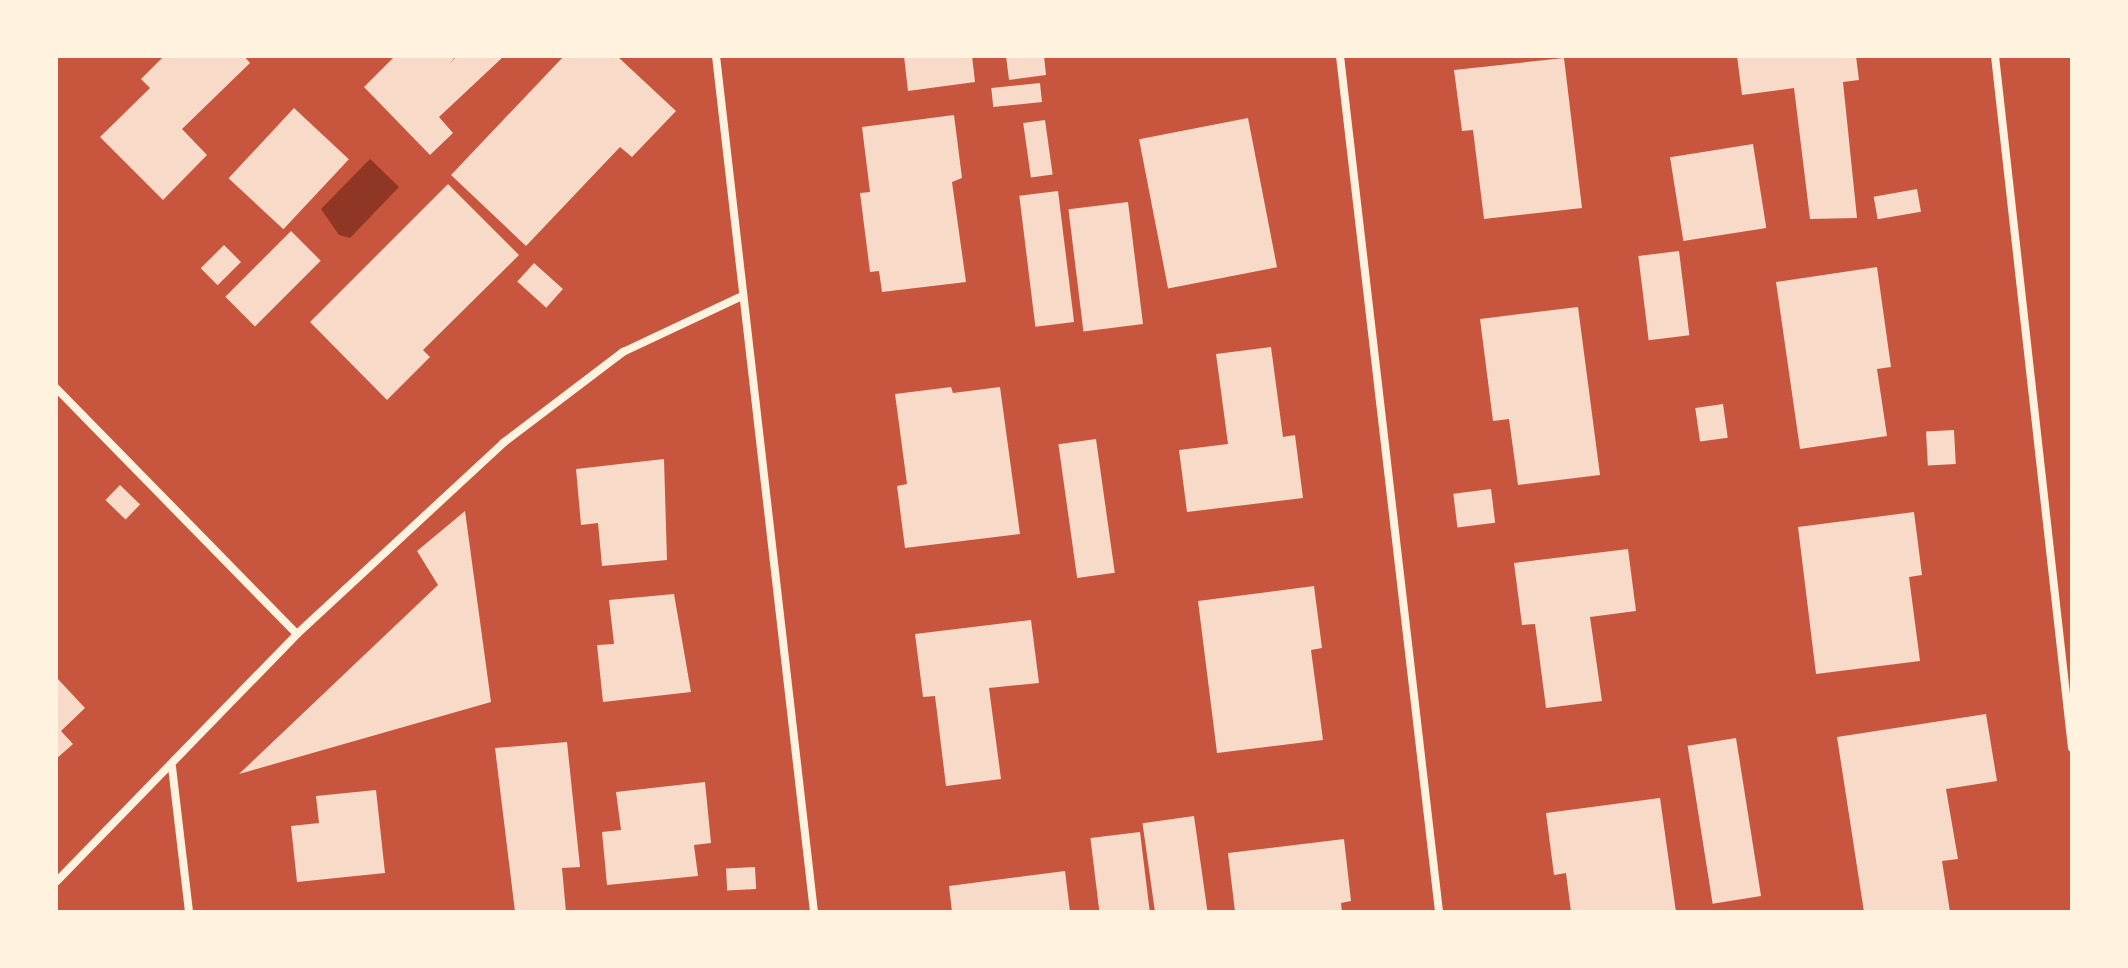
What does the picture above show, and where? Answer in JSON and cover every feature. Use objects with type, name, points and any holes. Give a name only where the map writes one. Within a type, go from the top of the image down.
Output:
[{"type":"street","points":[[716,56],[740,297],[814,912]]},
{"type":"street","points":[[1340,56],[1439,912]]},
{"type":"street","points":[[1995,56],[2072,748]]},
{"type":"street","points":[[56,882],[172,767],[297,634],[570,388],[623,352],[740,297]]},
{"type":"street","points":[[56,388],[297,634]]},
{"type":"street","points":[[172,767],[189,912]]},
{"type":"shaded area","points":[[370,159],[399,187],[350,238],[339,235],[321,209]]},
{"type":"building","points":[[164,56],[244,56],[250,63],[182,129],[207,155],[163,200],[100,137],[150,88],[141,79]]},
{"type":"building","points":[[395,56],[456,56],[449,64],[457,56],[504,56],[439,117],[453,133],[430,155],[364,87]]},
{"type":"building","points":[[564,56],[617,56],[676,111],[632,157],[620,147],[526,246],[451,175]]},
{"type":"building","points":[[904,56],[972,56],[975,82],[908,91]]},
{"type":"building","points":[[1006,56],[1044,56],[1046,75],[1009,80]]},
{"type":"building","points":[[1737,56],[1856,56],[1859,80],[1843,82],[1857,218],[1810,219],[1794,88],[1742,95]]},
{"type":"building","points":[[1564,58],[1582,208],[1484,219],[1473,130],[1462,131],[1454,70]]},
{"type":"building","points":[[1040,83],[1042,102],[993,107],[991,88]]},
{"type":"building","points":[[294,108],[349,159],[283,229],[229,178]]},
{"type":"building","points":[[954,115],[962,178],[952,182],[966,282],[882,292],[879,271],[870,272],[860,193],[870,192],[862,127]]},
{"type":"building","points":[[1248,118],[1277,267],[1168,288],[1139,139]]},
{"type":"building","points":[[1045,120],[1053,174],[1031,178],[1023,123]]},
{"type":"building","points":[[1753,144],[1766,228],[1683,241],[1670,157]]},
{"type":"building","points":[[448,184],[519,255],[423,350],[430,357],[387,400],[310,322]]},
{"type":"building","points":[[1917,189],[1921,212],[1878,219],[1874,197]]},
{"type":"building","points":[[1058,191],[1074,322],[1035,327],[1019,196]]},
{"type":"building","points":[[1128,202],[1143,324],[1083,331],[1068,209]]},
{"type":"building","points":[[291,231],[321,261],[255,326],[225,297]]},
{"type":"building","points":[[224,245],[241,262],[218,285],[201,268]]},
{"type":"building","points":[[1679,251],[1689,335],[1649,340],[1638,256]]},
{"type":"building","points":[[534,263],[563,289],[546,308],[517,282]]},
{"type":"building","points":[[1877,267],[1891,367],[1877,369],[1887,436],[1800,449],[1776,282]]},
{"type":"building","points":[[1578,307],[1600,475],[1518,485],[1509,419],[1493,421],[1480,319]]},
{"type":"building","points":[[1271,347],[1283,437],[1295,435],[1303,498],[1187,512],[1179,450],[1228,444],[1216,354]]},
{"type":"building","points":[[951,387],[953,393],[1000,387],[1020,534],[905,548],[897,486],[907,484],[895,394]]},
{"type":"building","points":[[1723,404],[1728,438],[1700,442],[1695,408]]},
{"type":"building","points":[[1954,430],[1956,464],[1928,465],[1926,431]]},
{"type":"building","points":[[1096,439],[1115,573],[1077,578],[1058,444]]},
{"type":"building","points":[[664,459],[667,560],[602,566],[598,523],[581,525],[576,469]]},
{"type":"building","points":[[120,485],[140,504],[126,520],[105,500]]},
{"type":"building","points":[[1491,489],[1495,523],[1457,527],[1453,494]]},
{"type":"building","points":[[465,511],[491,702],[239,774],[438,585],[417,551]]},
{"type":"building","points":[[1914,512],[1922,575],[1909,577],[1920,661],[1816,674],[1798,527]]},
{"type":"building","points":[[1628,549],[1636,611],[1590,617],[1602,701],[1546,708],[1535,624],[1522,625],[1514,563]]},
{"type":"building","points":[[1314,586],[1322,648],[1311,650],[1323,740],[1217,753],[1198,601]]},
{"type":"building","points":[[674,594],[691,692],[603,702],[597,645],[614,644],[609,600]]},
{"type":"building","points":[[1031,620],[1039,683],[989,688],[1001,779],[946,786],[935,696],[923,697],[915,634]]},
{"type":"building","points":[[56,677],[85,708],[61,731],[73,744],[56,759]]},
{"type":"building","points":[[1986,714],[1997,781],[1946,789],[1958,859],[1942,861],[1950,912],[1864,912],[1837,737]]},
{"type":"building","points":[[1736,738],[1761,896],[1713,904],[1688,746]]},
{"type":"building","points":[[567,742],[580,867],[562,868],[566,912],[515,912],[495,748]]},
{"type":"building","points":[[705,782],[711,843],[694,845],[698,876],[607,885],[602,832],[621,830],[616,792]]},
{"type":"building","points":[[376,790],[385,873],[297,882],[291,826],[319,823],[316,796]]},
{"type":"building","points":[[1660,798],[1676,912],[1571,912],[1566,873],[1554,875],[1546,813]]},
{"type":"building","points":[[1194,816],[1207,912],[1155,912],[1143,823]]},
{"type":"building","points":[[1140,832],[1150,912],[1099,912],[1090,838]]},
{"type":"building","points":[[1344,839],[1351,901],[1341,903],[1342,912],[1235,912],[1228,853]]},
{"type":"building","points":[[755,867],[756,889],[727,890],[726,869]]},
{"type":"building","points":[[1065,871],[1070,912],[952,912],[949,886]]}]
